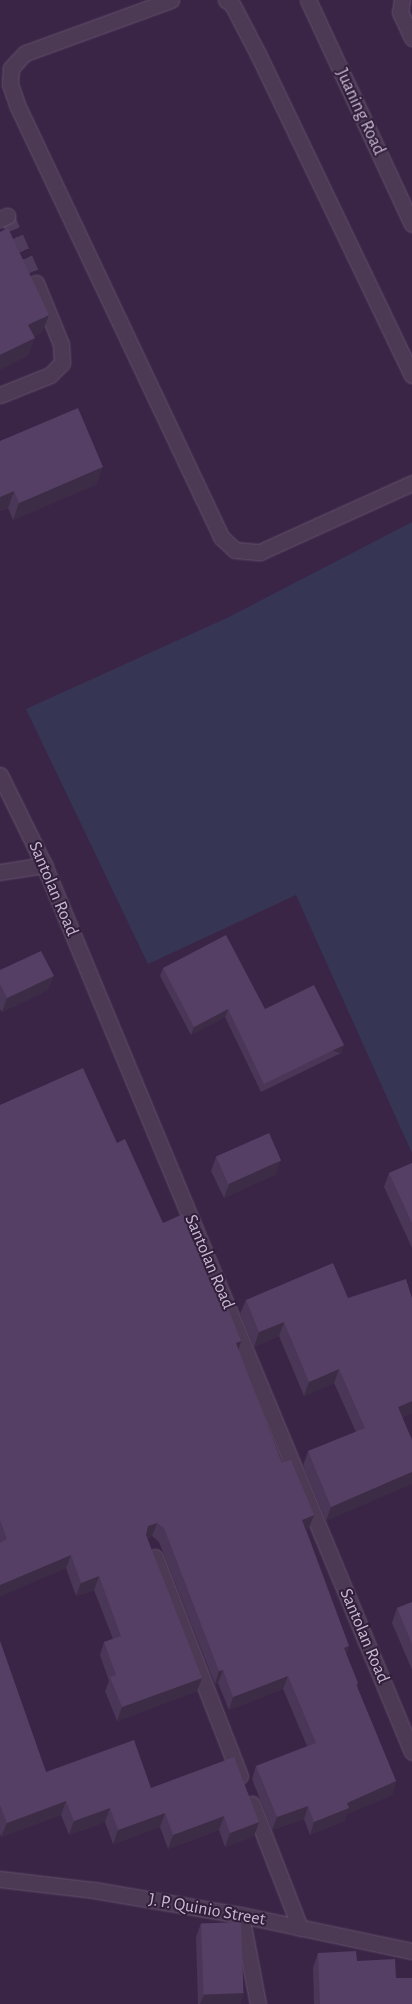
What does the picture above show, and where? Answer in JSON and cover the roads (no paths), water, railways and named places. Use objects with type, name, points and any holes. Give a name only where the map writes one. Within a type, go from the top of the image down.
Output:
[{"type":"street","points":[[171,0],[25,53],[11,68],[10,84],[18,107],[221,537],[235,550],[260,552],[412,484]]},
{"type":"street","points":[[226,0],[232,4],[258,54],[412,375]]},
{"type":"street","name":"Juaning Road","points":[[308,0],[407,199],[412,224]]},
{"type":"street","points":[[402,0],[400,12],[412,38]]},
{"type":"street","points":[[0,395],[50,375],[62,363],[61,344],[36,283]]},
{"type":"street","name":"Santolan Road","points":[[0,775],[44,865],[412,1752]]},
{"type":"street","points":[[0,872],[44,865]]},
{"type":"street","points":[[150,1546],[300,1928]]},
{"type":"street","name":"J. P. Quinio Street","points":[[0,1879],[94,1890],[241,1915],[412,1950]]},
{"type":"street","points":[[241,1915],[258,2004]]},
{"type":"tunnel","points":[[7,216],[36,283]]}]
